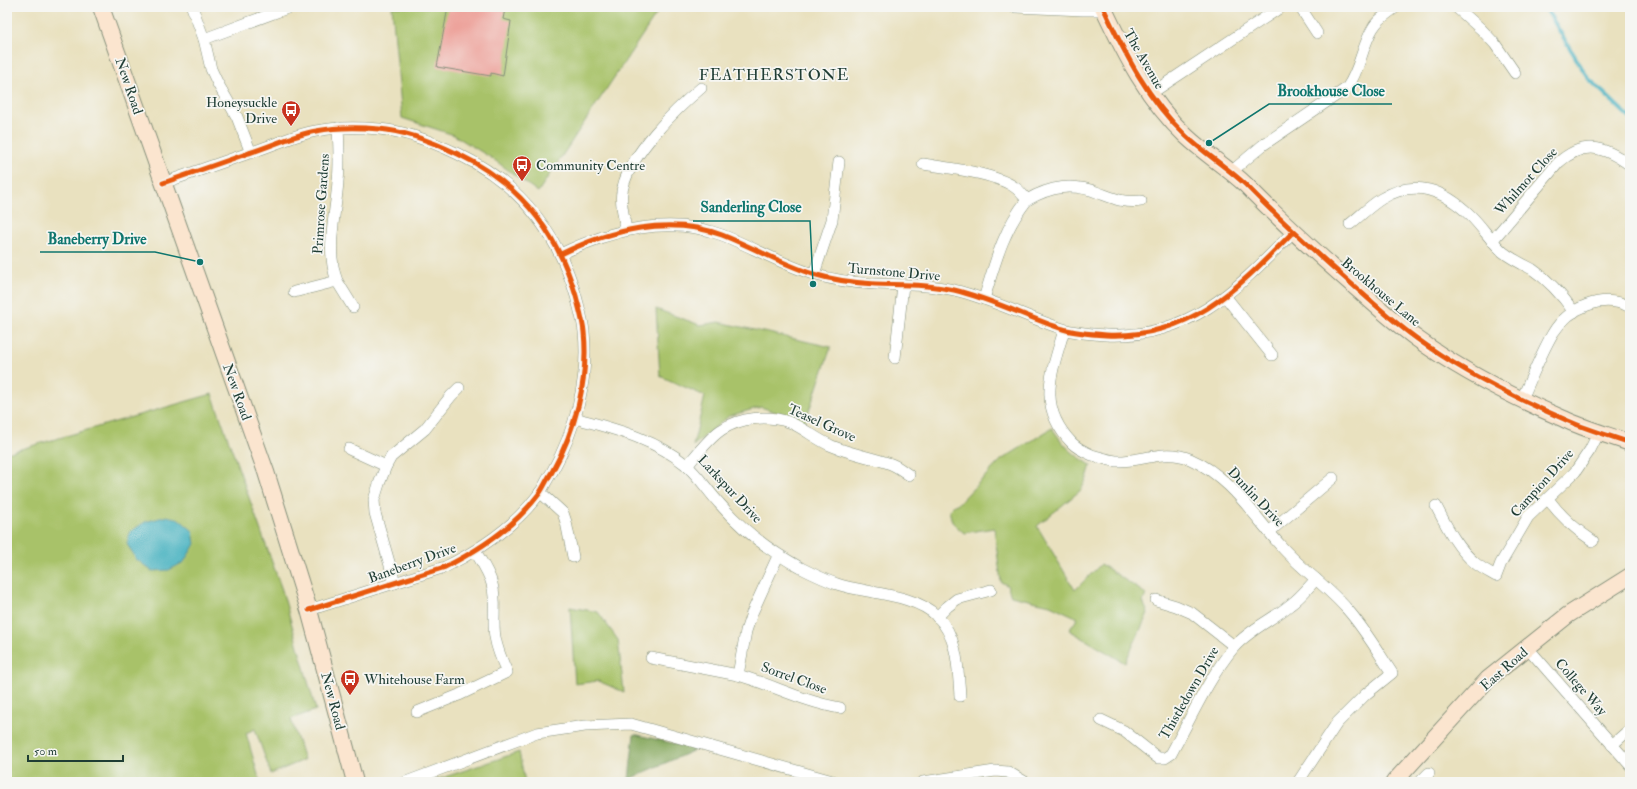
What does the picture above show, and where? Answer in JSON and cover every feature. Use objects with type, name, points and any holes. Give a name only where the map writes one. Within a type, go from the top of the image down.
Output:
[{"type":"street","name":"New Road","points":[[101,7],[266,472],[309,610],[355,782]]},
{"type":"street","points":[[192,7],[204,39],[211,70],[238,117],[251,153]]},
{"type":"street","points":[[204,39],[290,7]]},
{"type":"street","points":[[1015,7],[1083,10],[1103,8]]},
{"type":"street","points":[[1152,98],[1281,7]]},
{"type":"street","points":[[1300,7],[1317,33]]},
{"type":"street","points":[[1231,172],[1263,145],[1347,88],[1354,78],[1366,41],[1374,27],[1384,15],[1396,7]]},
{"type":"street","points":[[1456,7],[1481,29],[1495,44],[1515,73]]},
{"type":"street","name":"The Avenue","points":[[1103,8],[1123,50],[1152,98]]},
{"type":"street","points":[[626,230],[622,188],[627,174],[665,122],[680,105],[701,88]]},
{"type":"street","name":"Brookhouse Lane","points":[[1152,98],[1187,137],[1231,172],[1293,232],[1385,314],[1416,338],[1459,366],[1522,399],[1565,420],[1630,444]]},
{"type":"street","name":"Baneberry Drive","points":[[163,183],[316,131],[338,128],[396,131],[439,145],[478,164],[494,175],[522,199],[550,234],[561,254],[572,280],[584,331],[584,371],[575,418],[569,438],[560,459],[540,492],[523,513],[475,551],[445,567],[309,610]]},
{"type":"street","name":"Primrose Gardens","points":[[338,128],[338,180],[331,253],[333,270],[337,282],[353,307]]},
{"type":"street","name":"Whilmot Close","points":[[1492,241],[1558,163],[1567,155],[1587,147],[1600,148],[1616,155],[1630,165]]},
{"type":"street","points":[[814,274],[832,220],[839,162]]},
{"type":"street","points":[[923,164],[983,174],[1006,182],[1017,188],[1027,200]]},
{"type":"street","points":[[984,299],[1008,228],[1018,211],[1027,200],[1038,194],[1058,187],[1071,186],[1082,188],[1116,200],[1129,202],[1141,201]]},
{"type":"street","points":[[1350,224],[1380,199],[1397,191],[1412,188],[1428,189],[1442,194],[1472,217],[1492,241],[1504,252],[1556,288],[1574,312]]},
{"type":"street","name":"Turnstone Drive","points":[[561,254],[582,243],[626,230],[665,226],[699,228],[721,234],[788,265],[814,274],[850,282],[940,287],[984,299],[1064,330],[1089,334],[1111,335],[1152,332],[1176,325],[1197,314],[1225,296],[1257,269],[1293,232]]},
{"type":"street","points":[[294,292],[337,282]]},
{"type":"street","points":[[895,358],[903,285]]},
{"type":"street","points":[[1225,296],[1272,355]]},
{"type":"street","points":[[1522,399],[1553,333],[1561,322],[1588,304],[1600,301],[1613,301],[1630,307]]},
{"type":"street","name":"Dunlin Drive","points":[[1064,330],[1053,368],[1049,393],[1050,405],[1054,418],[1071,442],[1088,453],[1104,459],[1116,461],[1162,454],[1175,454],[1190,459],[1205,467],[1234,491],[1293,559],[1348,610],[1392,673],[1366,694],[1337,723],[1298,782]]},
{"type":"street","points":[[395,583],[375,513],[374,500],[386,466],[392,457],[425,429],[451,396],[460,388]]},
{"type":"street","name":"Larkspur Drive","points":[[575,418],[641,438],[673,455],[687,466],[731,516],[778,556],[837,584],[911,601],[937,616],[947,630],[955,647],[958,663],[960,696]]},
{"type":"street","name":"Teasel Grove","points":[[687,466],[722,430],[745,421],[776,418],[791,423],[831,446],[851,454],[892,464],[909,475]]},
{"type":"street","name":"Campion Drive","points":[[1436,506],[1456,542],[1465,553],[1476,564],[1496,576],[1501,563],[1528,517],[1575,472],[1590,450],[1599,432]]},
{"type":"street","points":[[349,449],[386,466]]},
{"type":"street","points":[[1269,532],[1333,478]]},
{"type":"street","points":[[540,492],[562,514],[566,522],[573,557]]},
{"type":"street","points":[[1548,499],[1556,509],[1581,533],[1593,541]]},
{"type":"street","points":[[417,712],[459,695],[507,672],[499,653],[495,636],[495,596],[492,584],[487,570],[475,551]]},
{"type":"street","name":"Sorrel Close","points":[[738,675],[746,631],[752,613],[778,556]]},
{"type":"street","name":"East Road","points":[[1394,782],[1488,680],[1568,615],[1630,576]]},
{"type":"street","name":"Thistledown Drive","points":[[1101,720],[1124,732],[1158,758],[1165,758],[1171,754],[1220,667],[1234,646],[1260,625],[1289,606],[1316,579]]},
{"type":"street","points":[[937,616],[957,599],[991,590]]},
{"type":"street","points":[[1156,600],[1192,613],[1234,646]]},
{"type":"street","name":"College Way","points":[[1528,648],[1630,765]]},
{"type":"street","name":"Sorrel Close","points":[[651,658],[738,675],[767,684],[822,705],[840,708]]},
{"type":"street","points":[[406,782],[537,734],[585,726],[631,724],[836,782]]},
{"type":"street","points":[[1612,745],[1630,729]]},
{"type":"street","points":[[923,782],[995,771],[1008,772],[1025,782]]},
{"type":"street","points":[[1420,782],[1429,773]]},
{"type":"green space","points":[[392,7],[661,7],[538,192],[493,159],[454,135],[402,118]]},
{"type":"green space","points":[[656,309],[700,325],[719,322],[831,347],[805,422],[761,407],[729,416],[693,446],[705,396],[660,376]]},
{"type":"green space","points":[[212,394],[282,590],[316,710],[291,719],[304,760],[271,774],[255,729],[246,733],[260,782],[7,782],[7,453]]},
{"type":"green space","points":[[1052,428],[1069,449],[1091,465],[1081,490],[1037,526],[1075,590],[1101,564],[1146,594],[1143,602],[1148,613],[1125,663],[1069,630],[1078,618],[1050,605],[1011,596],[1007,585],[1001,582],[994,528],[964,533],[952,522],[949,510],[960,502],[1001,460]]},
{"type":"green space","points":[[570,607],[598,612],[618,640],[624,692],[598,681],[575,684]]},
{"type":"green space","points":[[634,734],[697,749],[629,779]]},
{"type":"green space","points":[[519,752],[525,782],[430,782]]},
{"type":"green space","points":[[996,776],[1018,782],[961,782]]},
{"type":"water","points":[[167,516],[179,519],[193,531],[195,544],[184,562],[169,570],[152,571],[136,559],[127,544],[130,532],[145,522]]},
{"type":"building","points":[[448,7],[493,7],[505,9],[503,19],[511,21],[503,76],[491,73],[491,76],[437,67]]},
{"type":"waterway","points":[[1545,7],[1588,78],[1630,118]]},
{"type":"cycle path","points":[[1103,7],[1138,76],[1172,122],[1193,143],[1239,178],[1308,245],[1398,324],[1433,350],[1469,372],[1507,392],[1572,423],[1630,443]]},
{"type":"cycle path","points":[[163,183],[307,133],[347,128],[379,129],[399,132],[429,141],[458,154],[500,179],[533,212],[558,250],[568,272],[581,314],[583,328],[585,350],[582,387],[574,422],[567,440],[552,472],[539,494],[519,516],[496,536],[471,553],[445,567],[309,610]]},
{"type":"cycle path","points":[[561,254],[599,238],[640,228],[681,226],[702,229],[722,235],[801,270],[836,280],[859,283],[925,286],[954,290],[982,298],[1063,329],[1106,335],[1136,334],[1163,328],[1188,319],[1211,306],[1232,290],[1253,272],[1293,232]]},
{"type":"place","name":"Honeysuckle Drive","points":[[291,127]]},
{"type":"place","name":"Brookhouse Close","points":[[1209,143]]},
{"type":"place","name":"Community Centre","points":[[522,182]]},
{"type":"place","name":"Baneberry Drive","points":[[200,262]]},
{"type":"place","name":"Sanderling Close","points":[[813,284]]},
{"type":"place","name":"Whitehouse Farm","points":[[350,696]]},
{"type":"district","name":"FEATHERSTONE","points":[[774,75]]}]
